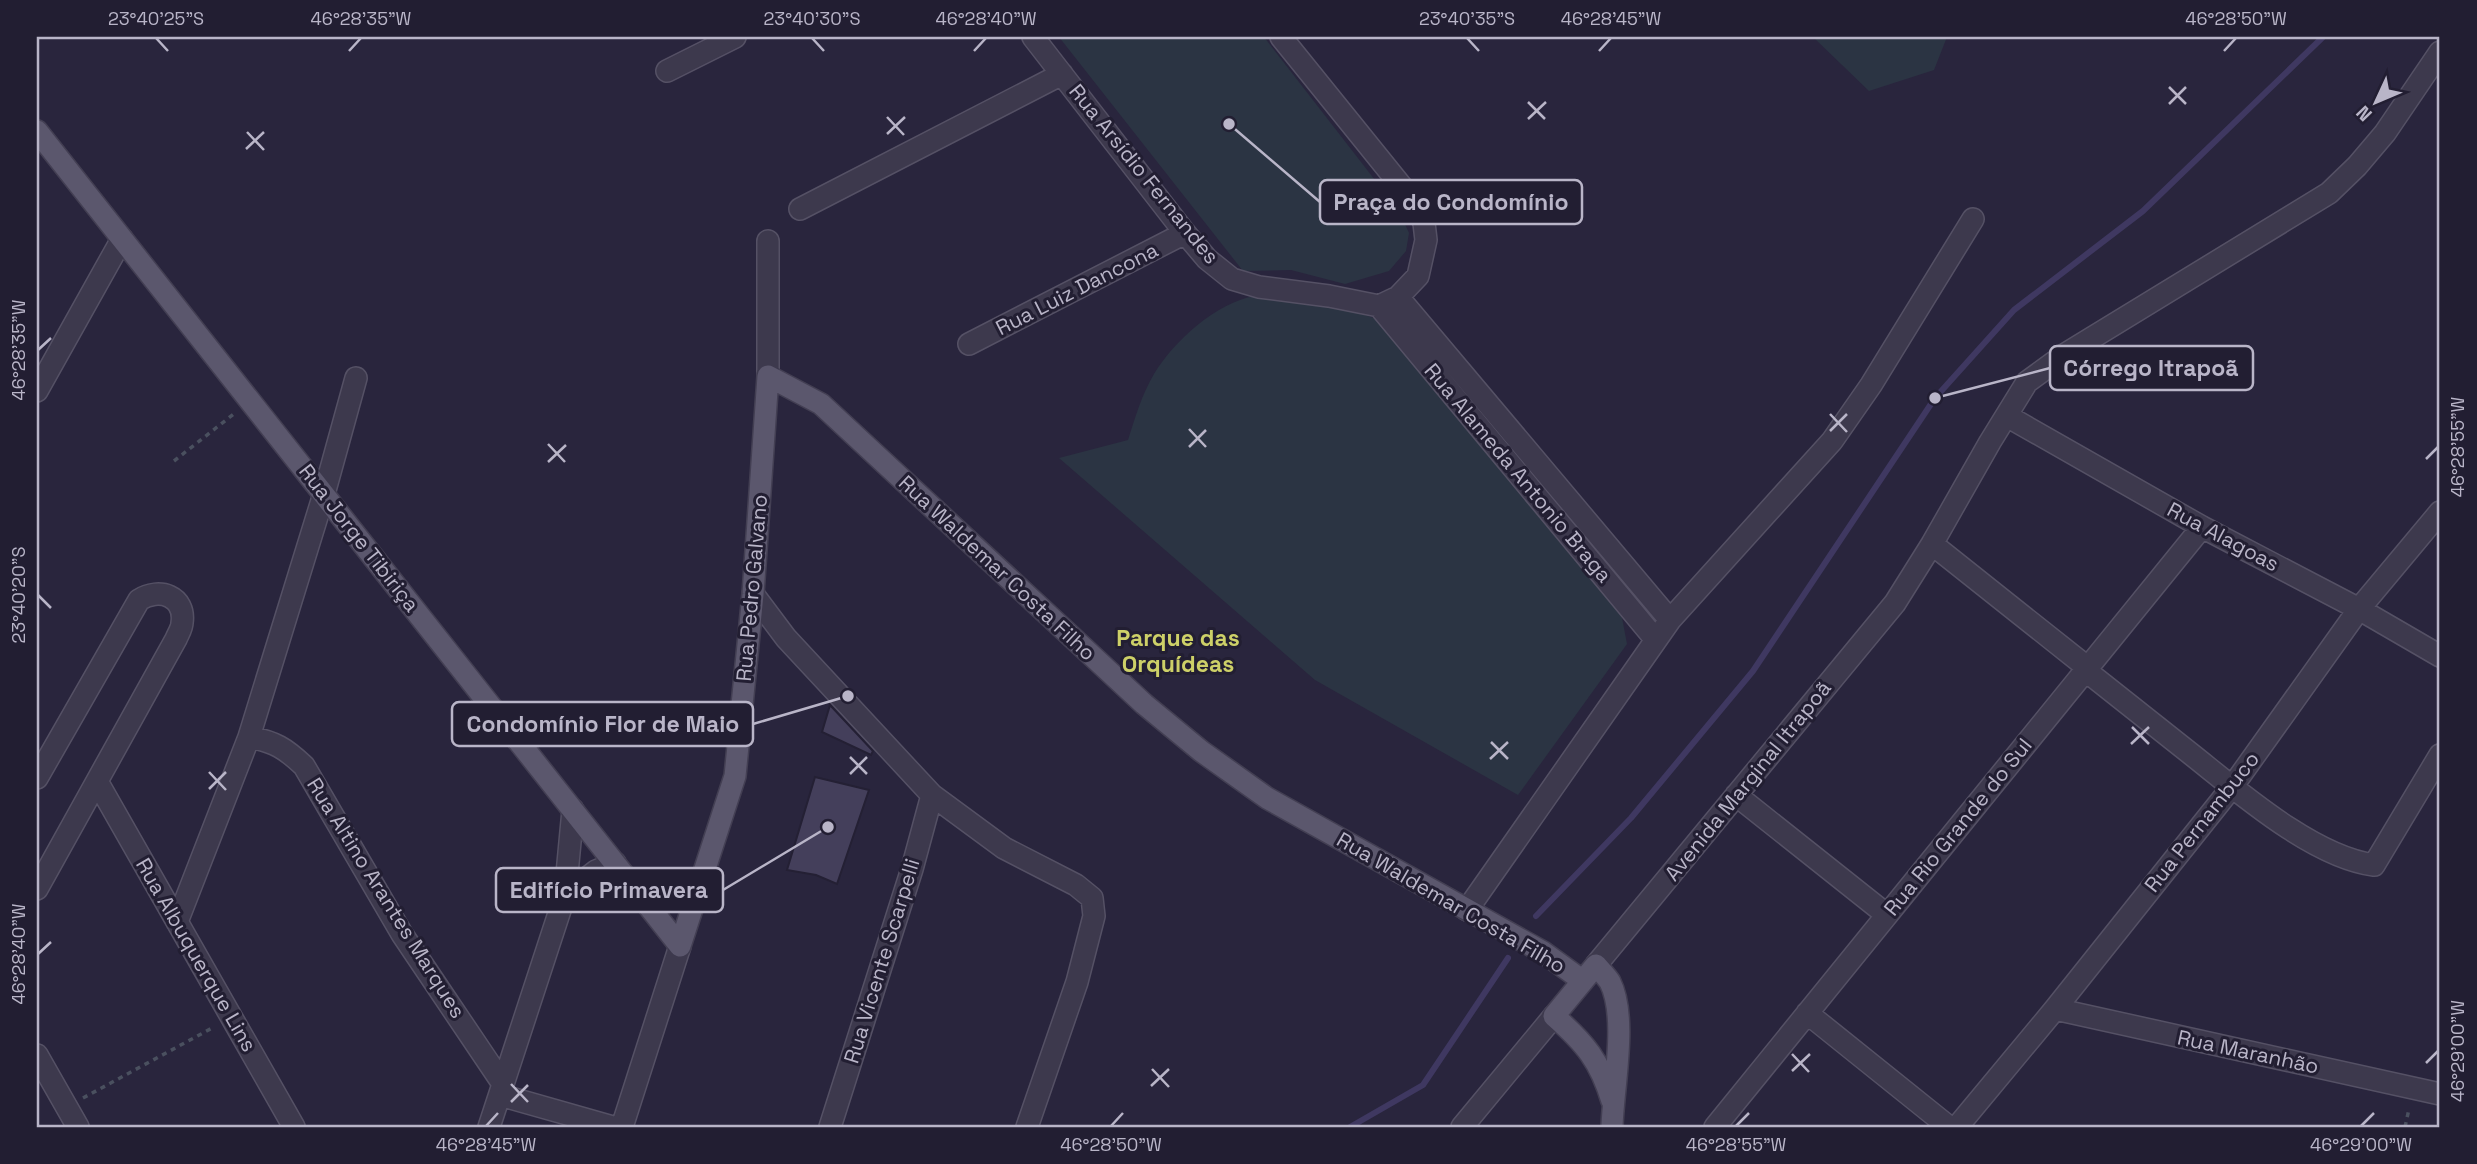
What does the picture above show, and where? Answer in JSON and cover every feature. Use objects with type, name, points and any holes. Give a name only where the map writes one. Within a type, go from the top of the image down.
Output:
[{"type":"main road","name":"Rua Jorge Tibiriça","points":[[37,131],[680,946]]},
{"type":"main road","name":"Rua Pedro Galvano","points":[[680,946],[735,776],[753,594],[768,376]]},
{"type":"main road","name":"Rua Waldemar Costa Filho","points":[[768,376],[821,404],[1144,704],[1201,751],[1267,798],[1543,952],[1590,973]]},
{"type":"main road","name":"Avenida Marginal Itrapoã","points":[[1554,1016],[1590,973]]},
{"type":"main road","points":[[1590,973],[1609,980],[1616,1003],[1617,1053],[1612,1127]]},
{"type":"main road","points":[[1554,1016],[1586,1045],[1597,1061],[1612,1101]]},
{"type":"street","points":[[667,71],[735,37]]},
{"type":"street","name":"Rua Arsídio Fernandes","points":[[1033,37],[1185,233],[1208,259],[1232,279],[1259,286],[1390,301]]},
{"type":"street","points":[[1281,37],[1415,203],[1424,223],[1426,240],[1418,276],[1390,301]]},
{"type":"street","name":"Avenida Marginal Itrapoã","points":[[1590,973],[1895,603],[2028,382],[2064,355],[2329,193],[2385,133],[2440,52]]},
{"type":"street","points":[[800,209],[1062,74]]},
{"type":"street","points":[[1467,910],[1670,620],[1832,441],[1871,386],[1973,219]]},
{"type":"street","name":"Rua Luiz Dancona","points":[[969,344],[1185,233]]},
{"type":"street","points":[[37,391],[122,239]]},
{"type":"street","name":"Rua Pedro Galvano","points":[[768,241],[768,376]]},
{"type":"street","name":"Rua Alameda Antonio Braga","points":[[1390,301],[1670,620]]},
{"type":"street","name":"Rua Alameda Antonio Braga","points":[[1390,301],[1656,640]]},
{"type":"street","points":[[177,922],[249,737],[324,495],[356,378]]},
{"type":"street","name":"Rua Alagoas","points":[[2007,416],[2202,527],[2359,609],[2440,656]]},
{"type":"street","name":"Rua Pernambuco","points":[[1957,1127],[2232,787],[2359,609],[2440,512]]},
{"type":"street","name":"Rua Rio Grande do Sul","points":[[1715,1127],[2202,527]]},
{"type":"street","points":[[1932,544],[2232,787],[2287,826],[2334,854],[2374,865],[2440,755]]},
{"type":"street","points":[[37,778],[139,600],[148,594],[159,592],[177,602],[182,612],[182,624],[98,783],[37,888]]},
{"type":"street","points":[[753,594],[786,638],[932,795],[1004,848],[1076,885],[1092,898],[1094,916],[1077,982],[1027,1127]]},
{"type":"street","points":[[749,639],[786,638]]},
{"type":"street","name":"Rua Altino Arantes Marques","points":[[249,737],[271,741],[285,748],[304,766],[402,934],[502,1090]]},
{"type":"street","name":"Rua Albuquerque Lins","points":[[98,783],[294,1127]]},
{"type":"street","name":"Rua Vicente Scarpelli","points":[[830,1127],[912,869],[932,795]]},
{"type":"street","points":[[1736,795],[1887,915]]},
{"type":"street","points":[[489,1127],[565,895],[573,810]]},
{"type":"street","points":[[565,895],[596,871],[615,863]]},
{"type":"street","name":"Rua Pedro Galvano","points":[[622,1127],[680,946]]},
{"type":"street","name":"Rua Maranhão","points":[[2055,1009],[2440,1094]]},
{"type":"street","points":[[1807,1013],[1949,1127]]},
{"type":"street","name":"Avenida Marginal Itrapoã","points":[[1462,1127],[1554,1016]]},
{"type":"street","points":[[37,1055],[78,1127]]},
{"type":"street","points":[[502,1090],[613,1127]]},
{"type":"path","points":[[174,461],[250,400]]},
{"type":"path","points":[[68,1107],[231,1017]]},
{"type":"shaded area","points":[[1059,37],[1264,37],[1399,211],[1409,233],[1406,251],[1389,271],[1345,284],[1291,270],[1243,271]]},
{"type":"shaded area","points":[[1813,37],[1947,37],[1934,70],[1869,91]]},
{"type":"shaded area","points":[[1254,296],[1322,302],[1387,322],[1620,607],[1627,644],[1518,795],[1315,680],[1059,458],[1128,440],[1150,382],[1173,349],[1211,315],[1239,300]]},
{"type":"building","points":[[830,705],[873,751],[871,755],[822,732]]},
{"type":"building","points":[[815,777],[869,790],[837,884],[816,875],[787,870]]},
{"type":"waterway","points":[[1536,916],[1631,818],[1753,671],[1935,398],[2014,310],[2143,211],[2323,37]]},
{"type":"waterway","points":[[1350,1127],[1423,1085],[1508,958]]},
{"type":"place","name":"Praça do Condomínio","points":[[1229,124]]},
{"type":"place","name":"Córrego Itrapoã","points":[[1935,398]]},
{"type":"place","name":"Condomínio Flor de Maio","points":[[848,696]]},
{"type":"place","name":"Edifício Primavera","points":[[828,827]]},
{"type":"district","name":"Parque das Orquídeas","points":[[1178,651]]}]
